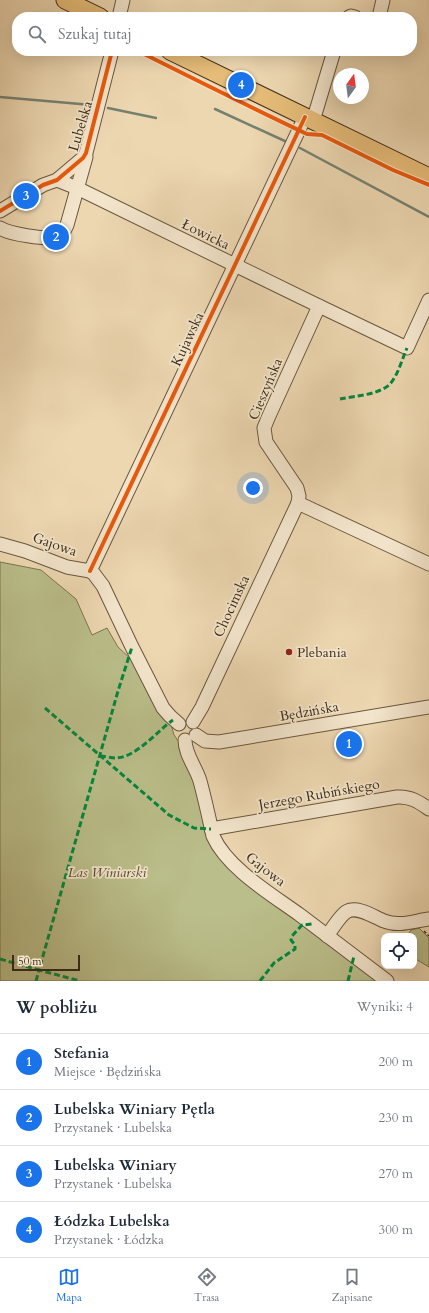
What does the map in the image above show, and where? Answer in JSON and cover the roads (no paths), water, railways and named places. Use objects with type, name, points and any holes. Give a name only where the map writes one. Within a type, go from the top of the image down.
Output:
[{"type":"main road","points":[[66,0],[90,12]]},
{"type":"main road","points":[[180,56],[429,177]]},
{"type":"street","points":[[120,12],[123,0]]},
{"type":"street","points":[[380,12],[383,0]]},
{"type":"street","name":"Lubelska","points":[[0,211],[43,185],[57,180],[80,161],[86,153],[111,56]]},
{"type":"street","name":"Kujawska","points":[[90,571],[234,266],[309,119],[332,56]]},
{"type":"street","points":[[0,228],[13,233],[46,238],[56,237],[64,232],[86,153]]},
{"type":"street","name":"Łowicka","points":[[57,180],[77,188],[234,266],[407,348],[429,300]]},
{"type":"street","name":"Cieszyńska","points":[[298,503],[299,496],[297,488],[266,442],[264,428],[319,306]]},
{"type":"street","points":[[298,503],[428,560]]},
{"type":"street","name":"Chocimska","points":[[193,722],[202,707],[298,503]]},
{"type":"street","name":"Gajowa","points":[[0,544],[24,550],[67,567],[90,571],[98,578],[104,586],[132,647],[163,708],[179,724]]},
{"type":"street","name":"Będzińska","points":[[190,738],[219,742],[429,707]]},
{"type":"street","points":[[185,721],[193,722],[197,727],[190,738],[180,736],[178,734],[179,724],[185,721]]},
{"type":"street","name":"Gajowa","points":[[190,738],[186,751],[200,782],[213,836],[220,848],[236,866],[252,880],[387,981]]},
{"type":"street","name":"Jerzego Rubińskiego","points":[[211,829],[402,796],[413,799],[429,809]]},
{"type":"street","points":[[327,936],[345,912],[350,910],[358,910],[385,922],[395,924],[429,919]]},
{"type":"waterway","points":[[0,97],[92,105]]},
{"type":"waterway","points":[[108,108],[156,118]]},
{"type":"waterway","points":[[215,109],[287,142]]},
{"type":"waterway","points":[[300,148],[429,217]]},
{"type":"place","name":"Łódzka Lubelska","points":[[241,85]]},
{"type":"place","name":"Lubelska Winiary","points":[[26,196]]},
{"type":"place","name":"Lubelska Winiary Pętla","points":[[56,237]]},
{"type":"place","name":"Plebania","points":[[289,652]]},
{"type":"place","name":"Stefania","points":[[349,744]]},
{"type":"park label","name":"Las Winiarski","points":[[107,872]]}]
